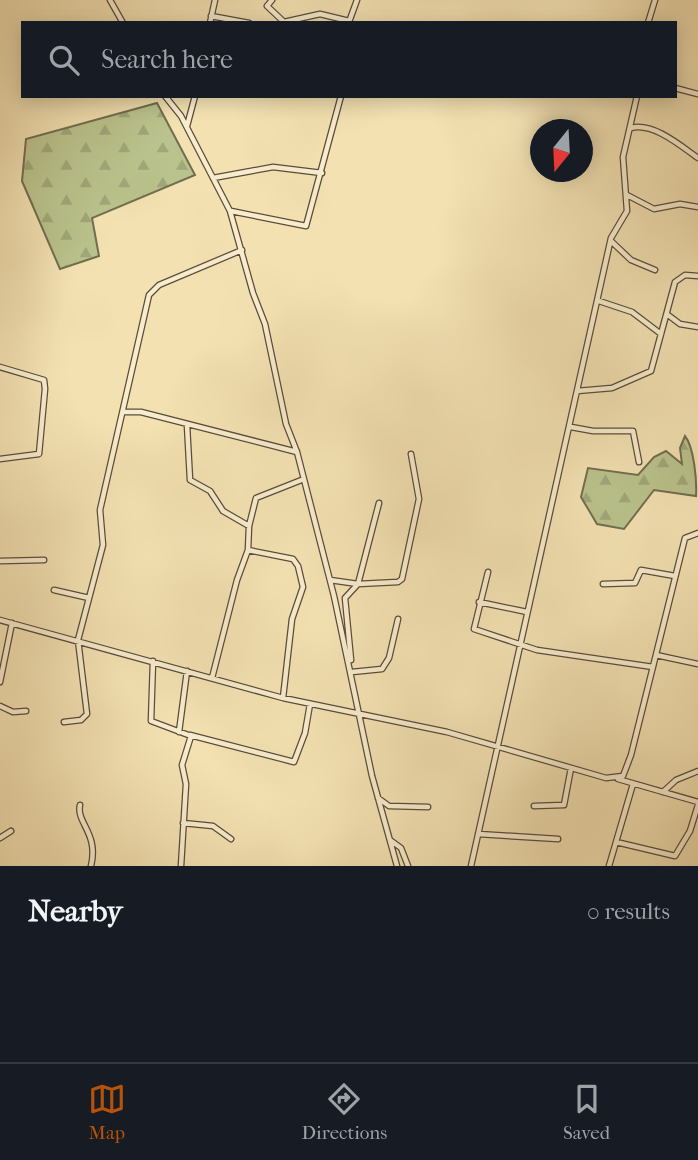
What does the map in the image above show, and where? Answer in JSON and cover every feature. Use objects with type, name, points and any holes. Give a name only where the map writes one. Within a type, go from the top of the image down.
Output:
[{"type":"street","points":[[110,0],[122,21]]},
{"type":"street","points":[[210,21],[215,0]]},
{"type":"street","points":[[272,0],[267,6],[283,21]]},
{"type":"street","points":[[349,21],[356,0]]},
{"type":"street","points":[[649,21],[655,0]]},
{"type":"street","points":[[289,21],[320,15],[345,21]]},
{"type":"street","points":[[211,16],[238,21]]},
{"type":"street","points":[[677,89],[698,94]]},
{"type":"street","points":[[166,98],[187,127],[230,211],[265,324],[286,424],[297,452],[351,664]]},
{"type":"street","points":[[187,127],[194,98]]},
{"type":"street","points":[[230,211],[304,228],[308,224],[340,98]]},
{"type":"street","points":[[471,866],[611,242],[625,217],[623,157],[637,98]]},
{"type":"street","points":[[631,128],[641,127],[660,134],[698,158]]},
{"type":"street","points":[[212,178],[273,167],[321,173]]},
{"type":"street","points":[[626,195],[654,209],[680,204],[698,207]]},
{"type":"street","points":[[611,242],[631,260],[655,270]]},
{"type":"street","points":[[64,722],[82,720],[87,714],[78,640],[103,545],[100,510],[150,291],[242,250]]},
{"type":"street","points":[[577,391],[605,389],[649,373],[677,280],[685,275],[698,276]]},
{"type":"street","points":[[599,301],[632,312],[661,334]]},
{"type":"street","points":[[668,315],[680,324],[698,327]]},
{"type":"street","points":[[0,368],[44,380],[45,389],[39,454],[0,459]]},
{"type":"street","points":[[122,412],[132,410],[272,443],[297,452]]},
{"type":"street","points":[[187,425],[190,480],[210,491],[223,510],[248,526]]},
{"type":"street","points":[[570,427],[600,432],[633,431],[639,462]]},
{"type":"street","points":[[330,580],[358,584],[398,582],[404,574],[419,499],[411,454]]},
{"type":"street","points":[[212,678],[237,580],[248,550],[248,526],[258,496],[304,479]]},
{"type":"street","points":[[379,503],[373,537],[358,584],[345,598],[352,672],[378,798],[397,866]]},
{"type":"street","points":[[617,779],[622,776],[627,766],[685,538],[698,533]]},
{"type":"street","points":[[248,550],[293,559],[299,566],[303,587],[292,619],[283,698]]},
{"type":"street","points":[[0,561],[44,560]]},
{"type":"street","points":[[603,584],[635,583],[641,570],[675,576]]},
{"type":"street","points":[[488,572],[474,629],[555,653],[653,667]]},
{"type":"street","points":[[54,590],[89,598]]},
{"type":"street","points":[[480,602],[527,612]]},
{"type":"street","points":[[352,672],[382,669],[389,657],[398,619]]},
{"type":"street","points":[[0,620],[310,705],[360,713],[497,747],[698,804],[681,851],[671,857],[668,866]]},
{"type":"street","points":[[0,682],[12,623]]},
{"type":"street","points":[[656,655],[698,664]]},
{"type":"street","points":[[153,661],[151,721],[179,732],[294,762],[305,733],[310,705]]},
{"type":"street","points":[[179,732],[187,671]]},
{"type":"street","points":[[0,706],[13,712],[26,711]]},
{"type":"street","points":[[181,866],[186,784],[182,769],[190,735]]},
{"type":"street","points":[[534,806],[564,805],[571,768]]},
{"type":"street","points":[[663,792],[676,780],[698,771]]},
{"type":"street","points":[[609,866],[634,784]]},
{"type":"street","points":[[378,798],[389,807],[428,807]]},
{"type":"street","points":[[79,805],[79,817],[92,838],[91,866]]},
{"type":"street","points":[[183,823],[213,826],[231,839]]},
{"type":"street","points":[[0,838],[11,831]]},
{"type":"street","points":[[478,834],[558,839]]},
{"type":"street","points":[[390,839],[401,848],[408,866]]},
{"type":"street","points":[[616,842],[671,857]]},
{"type":"green space","points":[[157,103],[195,175],[92,218],[99,256],[60,269],[22,181],[26,139]]},
{"type":"green space","points":[[685,436],[693,456],[696,496],[654,490],[624,529],[597,524],[581,497],[588,468],[638,475],[654,457],[666,451],[682,464],[680,448]]}]
